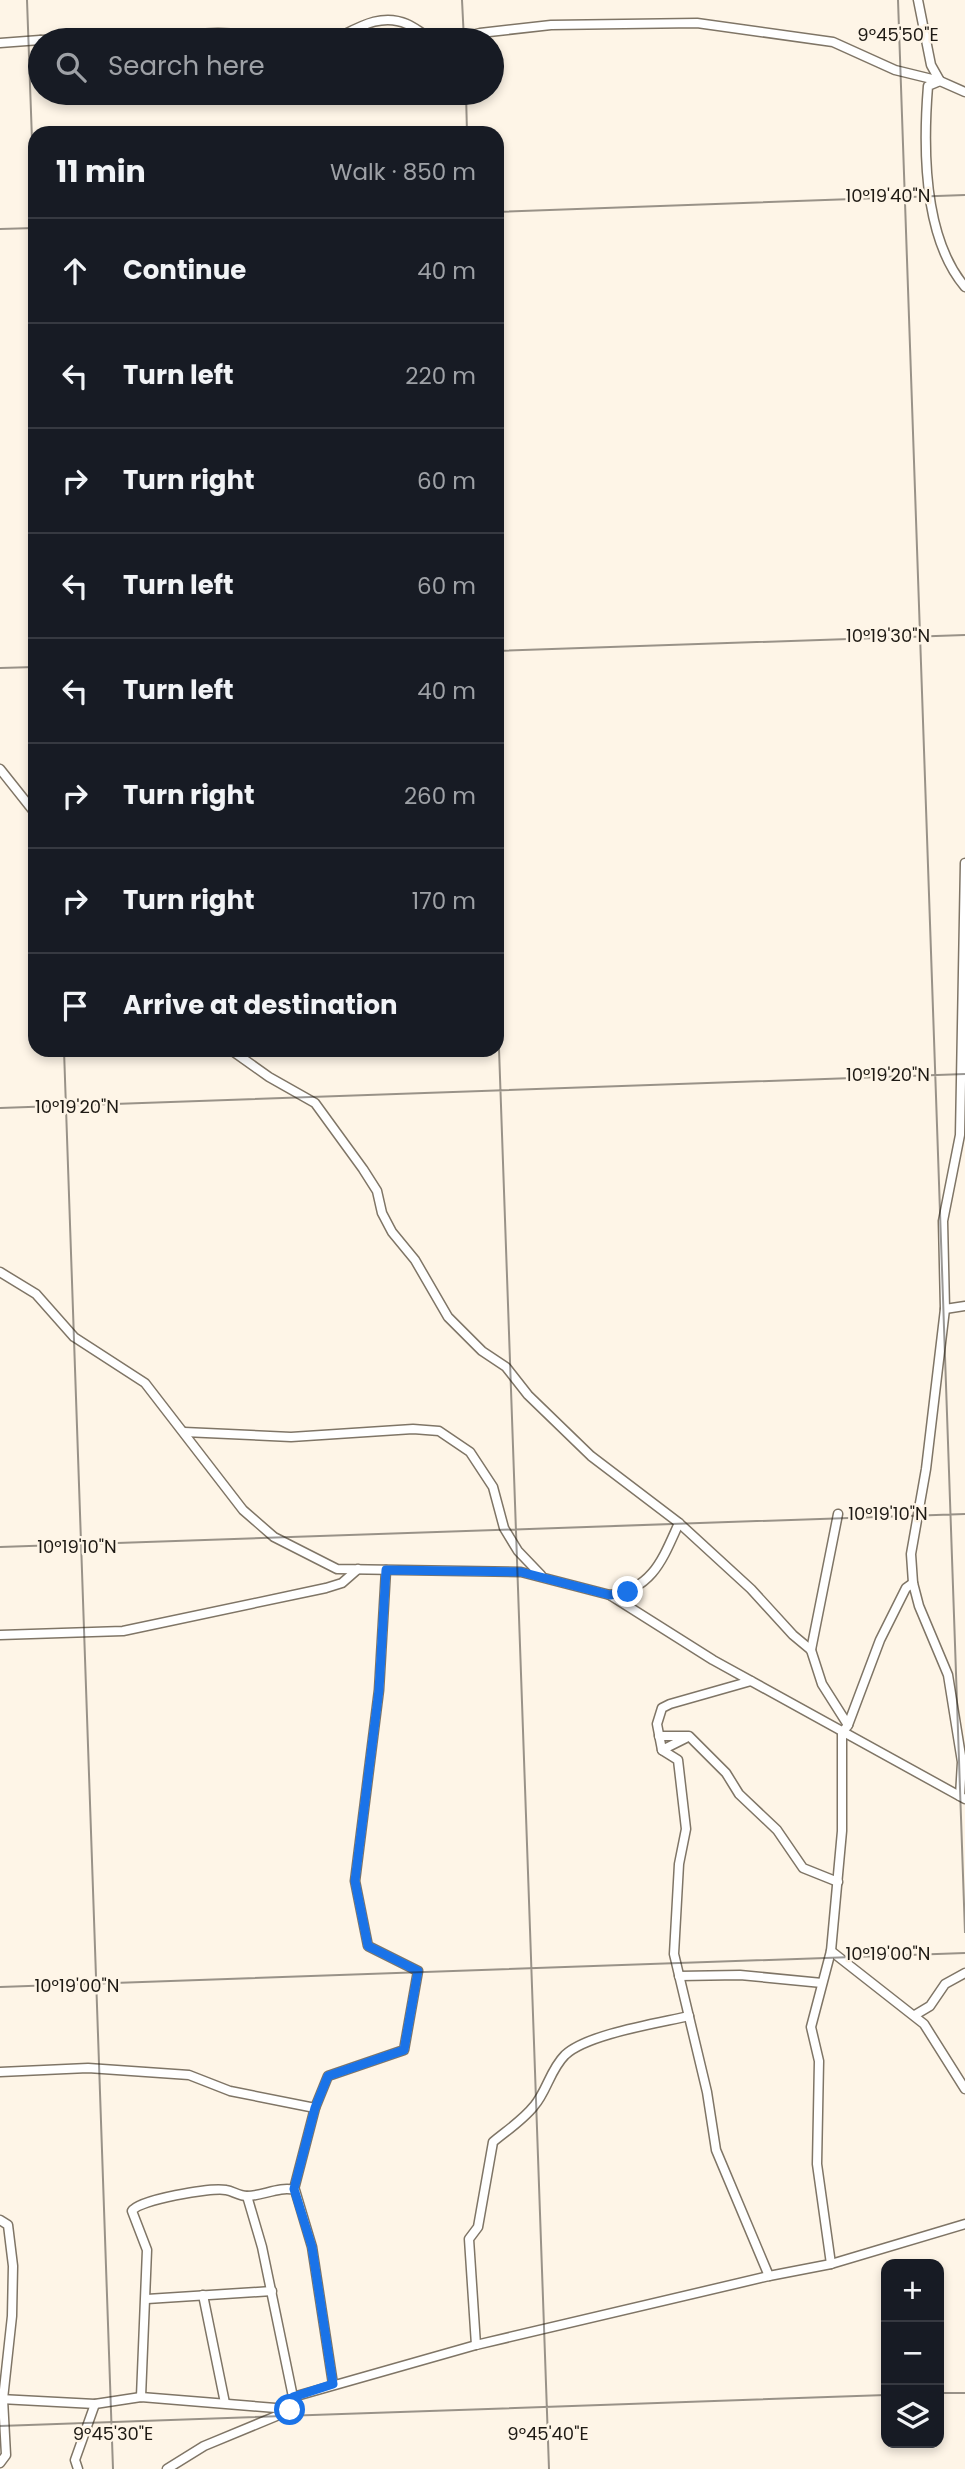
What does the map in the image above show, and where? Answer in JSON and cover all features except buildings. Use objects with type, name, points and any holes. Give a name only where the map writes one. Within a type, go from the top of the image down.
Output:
[{"type":"street","points":[[918,0],[931,65],[940,81]]},
{"type":"street","points":[[356,28],[365,23],[389,21],[405,23],[414,28]]},
{"type":"street","points":[[504,30],[551,25],[697,23],[833,42],[860,51],[895,70],[940,81],[965,92]]},
{"type":"street","points":[[0,43],[28,41]]},
{"type":"street","points":[[940,81],[928,86],[925,156],[947,262],[965,287]]},
{"type":"street","points":[[0,769],[28,804]]},
{"type":"street","points":[[0,1272],[36,1294],[74,1337],[145,1383],[243,1510],[274,1537],[328,1567],[521,1572],[610,1595],[751,1681],[963,1798],[962,1762],[948,1675],[913,1583],[911,1554],[926,1469],[945,1309],[943,1221],[960,1135],[965,863]]},
{"type":"street","points":[[241,1057],[269,1077],[315,1103],[377,1191],[382,1213],[392,1232],[415,1260],[449,1317],[464,1335],[506,1367],[528,1395],[592,1456],[679,1523],[751,1589],[793,1635],[811,1650]]},
{"type":"street","points":[[945,1309],[965,1306]]},
{"type":"street","points":[[184,1432],[290,1437],[413,1429],[439,1431],[470,1452],[493,1487],[504,1528],[518,1551],[541,1576]]},
{"type":"street","points":[[838,1514],[811,1650],[822,1684],[848,1725]]},
{"type":"street","points":[[610,1595],[628,1592],[657,1570],[665,1559],[679,1523]]},
{"type":"street","points":[[0,1635],[123,1631],[326,1588],[342,1583],[358,1569]]},
{"type":"street","points":[[333,2384],[312,2247],[294,2189],[315,2108],[328,2076],[404,2050],[418,1971],[368,1946],[355,1881],[379,1690],[386,1570]]},
{"type":"street","points":[[831,2264],[817,2164],[819,2061],[811,2027],[831,1951],[838,1882],[842,1733],[848,1725],[880,1640],[906,1588],[913,1583]]},
{"type":"street","points":[[751,1681],[662,1707],[657,1724],[662,1750],[678,1760],[686,1829],[674,1919],[674,1954],[716,2150],[769,2276]]},
{"type":"street","points":[[659,1736],[689,1737],[726,1773],[739,1794],[777,1830],[803,1868],[838,1882]]},
{"type":"street","points":[[662,1750],[689,1737]]},
{"type":"street","points":[[831,1951],[915,2015],[940,2048],[964,2087]]},
{"type":"street","points":[[915,2015],[930,2006],[945,1984],[965,1973]]},
{"type":"street","points":[[679,1976],[740,1975],[822,1983]]},
{"type":"street","points":[[476,2345],[469,2239],[478,2227],[493,2142],[534,2107],[549,2077],[565,2055],[624,2031],[689,2016]]},
{"type":"street","points":[[0,2072],[88,2068],[189,2075],[230,2091],[315,2108]]},
{"type":"street","points":[[141,2398],[147,2250],[132,2211],[134,2207],[149,2201],[213,2190],[247,2196],[294,2189]]},
{"type":"street","points":[[247,2196],[272,2291],[293,2397],[290,2410]]},
{"type":"street","points":[[0,2220],[8,2225],[13,2266],[12,2316],[2,2399],[6,2455],[0,2463]]},
{"type":"street","points":[[293,2397],[476,2345],[831,2264],[965,2224]]},
{"type":"street","points":[[147,2299],[272,2291]]},
{"type":"street","points":[[203,2295],[225,2403]]},
{"type":"street","points":[[2,2399],[95,2404],[141,2398],[290,2410]]},
{"type":"street","points":[[78,2469],[75,2460],[95,2404]]},
{"type":"street","points":[[167,2469],[204,2446],[290,2410]]},
{"type":"route","points":[[290,2410],[293,2397],[333,2384],[322,2327],[312,2247],[294,2189],[315,2108],[328,2076],[404,2050],[418,1971],[368,1946],[355,1881],[379,1690],[386,1570],[521,1572],[610,1595],[628,1592]]}]
